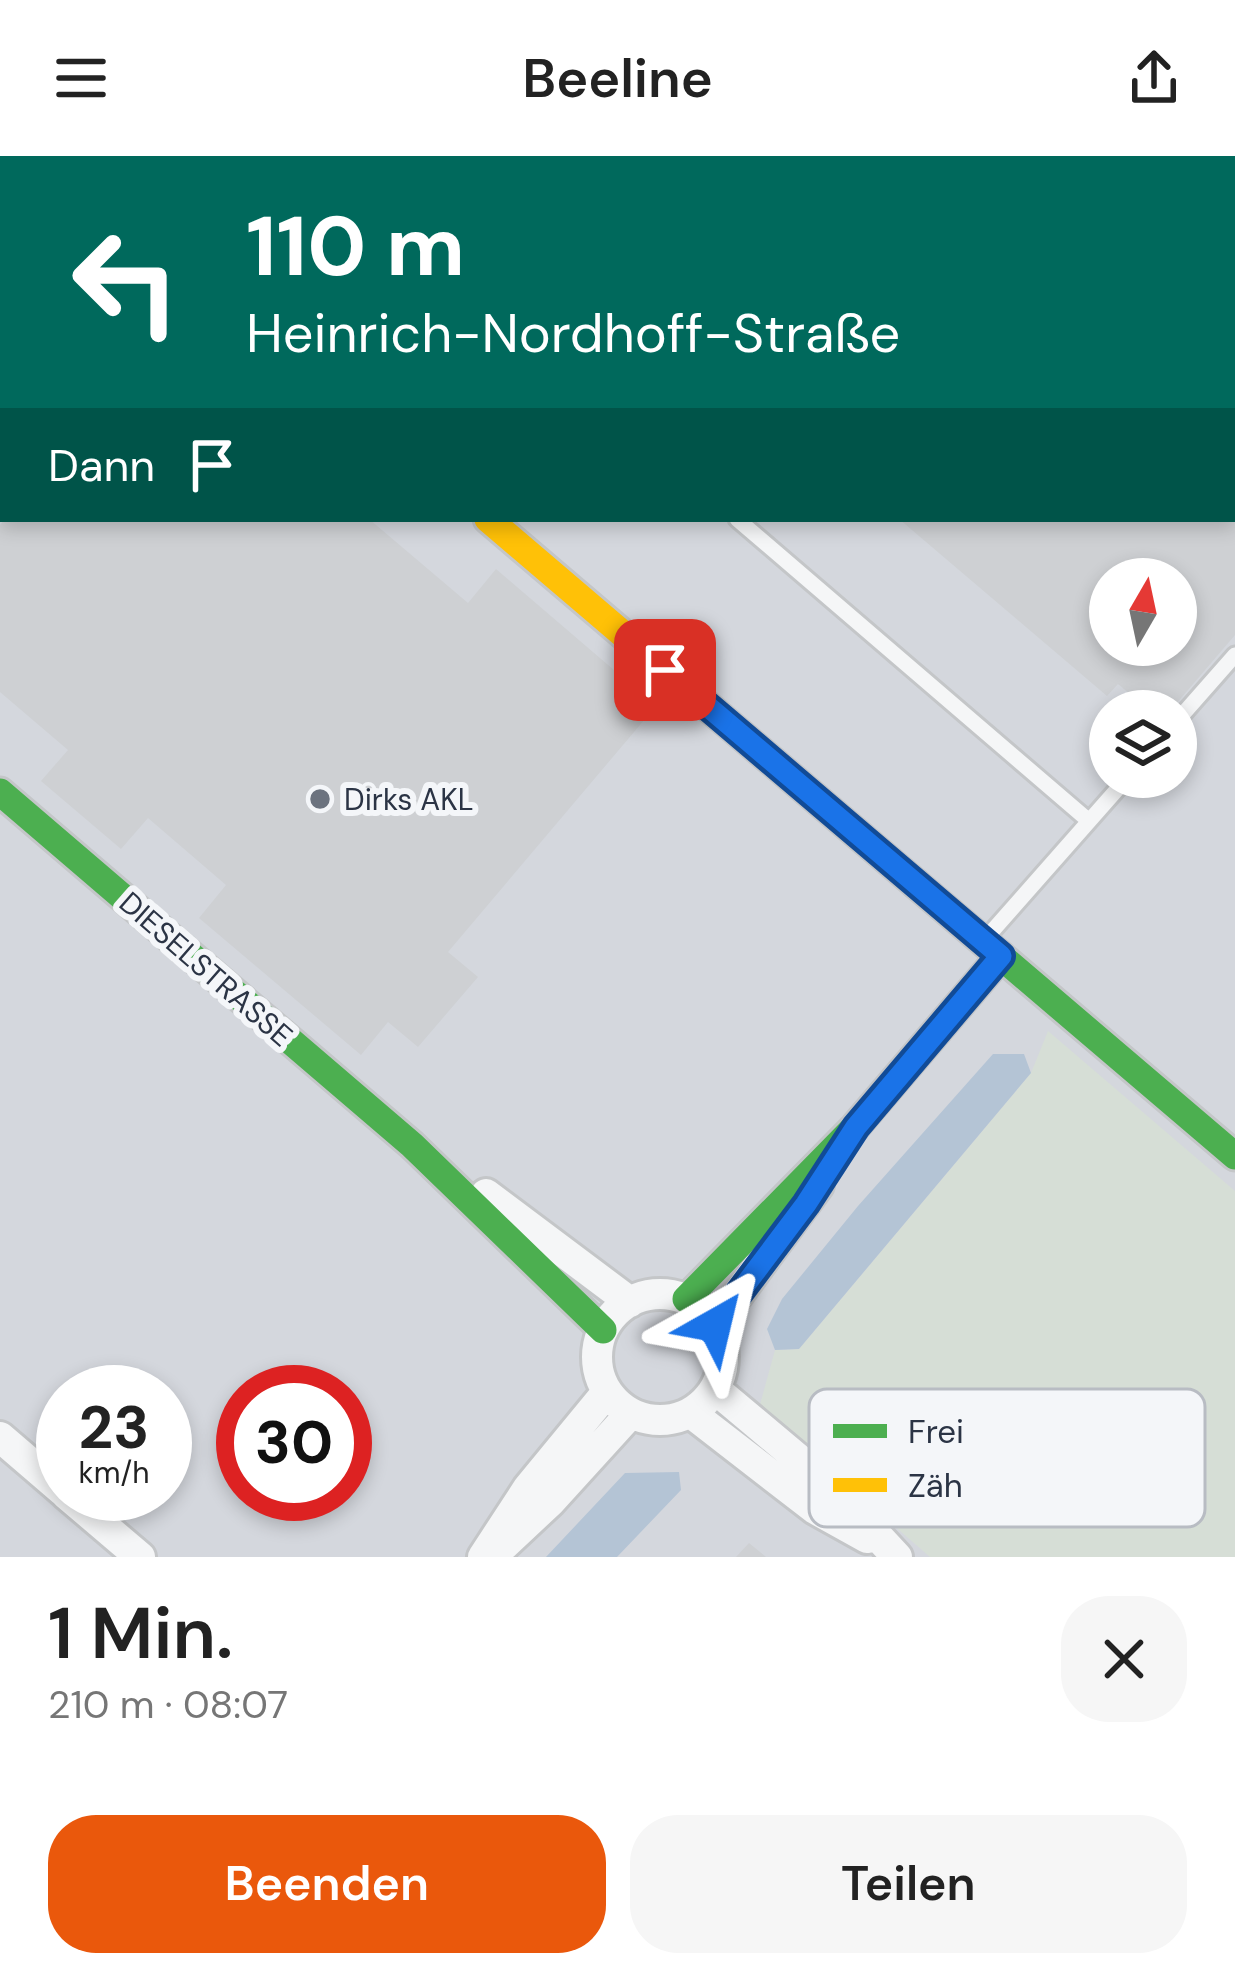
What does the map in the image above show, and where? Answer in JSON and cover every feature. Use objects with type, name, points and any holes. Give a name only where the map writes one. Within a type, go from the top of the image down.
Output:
[{"type":"street","points":[[492,522],[1235,1156]]},
{"type":"street","name":"DIESELSTRASSE","points":[[0,792],[412,1145],[603,1330]]},
{"type":"street","points":[[715,1325],[806,1204],[856,1127],[992,949]]},
{"type":"street","points":[[686,1299],[856,1127]]},
{"type":"street","name":"DIESELSTRASSE","points":[[412,1145],[491,1197],[630,1302]]},
{"type":"street","points":[[658,1294],[686,1299],[707,1314],[724,1350],[716,1389],[692,1413],[661,1420],[631,1413],[607,1392],[597,1362],[603,1330],[630,1302],[658,1294]]},
{"type":"street","points":[[716,1389],[809,1469]]},
{"type":"street","points":[[487,1557],[529,1488],[607,1392]]},
{"type":"street","points":[[487,1557],[551,1501],[631,1413]]},
{"type":"street","points":[[692,1413],[809,1504]]},
{"type":"street","points":[[0,1437],[36,1467]]},
{"type":"street","points":[[98,1521],[140,1557]]},
{"type":"street","points":[[846,1527],[892,1553]]},
{"type":"street","points":[[868,1527],[892,1553]]},
{"type":"lane","points":[[740,522],[1089,821]]},
{"type":"lane","points":[[1197,698],[1235,655]]},
{"type":"lane","points":[[992,949],[1109,798]]},
{"type":"shaded area","points":[[0,522],[1235,522],[1235,1557],[0,1557]]},
{"type":"shaded area","points":[[1048,1031],[1235,1191],[1235,1557],[930,1557],[896,1527],[1205,1527],[1205,1389],[809,1389],[809,1452],[759,1408],[775,1350],[799,1349],[1031,1073]]},
{"type":"water","points":[[993,1054],[1024,1054],[1031,1073],[799,1349],[775,1350],[767,1329],[782,1299]]},
{"type":"water","points":[[679,1472],[681,1490],[617,1557],[546,1557],[625,1473]]},
{"type":"building","name":"Dirks AKL","points":[[373,522],[468,603],[496,569],[656,706],[448,952],[478,977],[418,1047],[388,1022],[361,1055],[199,918],[226,885],[148,818],[121,849],[41,781],[68,750],[0,692],[0,525]]},
{"type":"building","points":[[903,522],[1235,522],[1235,635],[1188,690],[1125,690],[1118,684],[1112,690],[1100,690]]},
{"type":"building","points":[[749,1543],[766,1557],[736,1557]]},
{"type":"traffic: fast","points":[[0,792],[412,1145],[603,1330]]},
{"type":"traffic: fast","points":[[916,884],[1235,1156]]},
{"type":"traffic: fast","points":[[686,1299],[855,1127],[1001,956]]},
{"type":"traffic: slow","points":[[492,522],[916,884]]},
{"type":"place","name":"Dirks AKL","points":[[320,799]]},
{"type":"route","points":[[665,670],[1001,956],[856,1127],[806,1204],[715,1325]]}]
